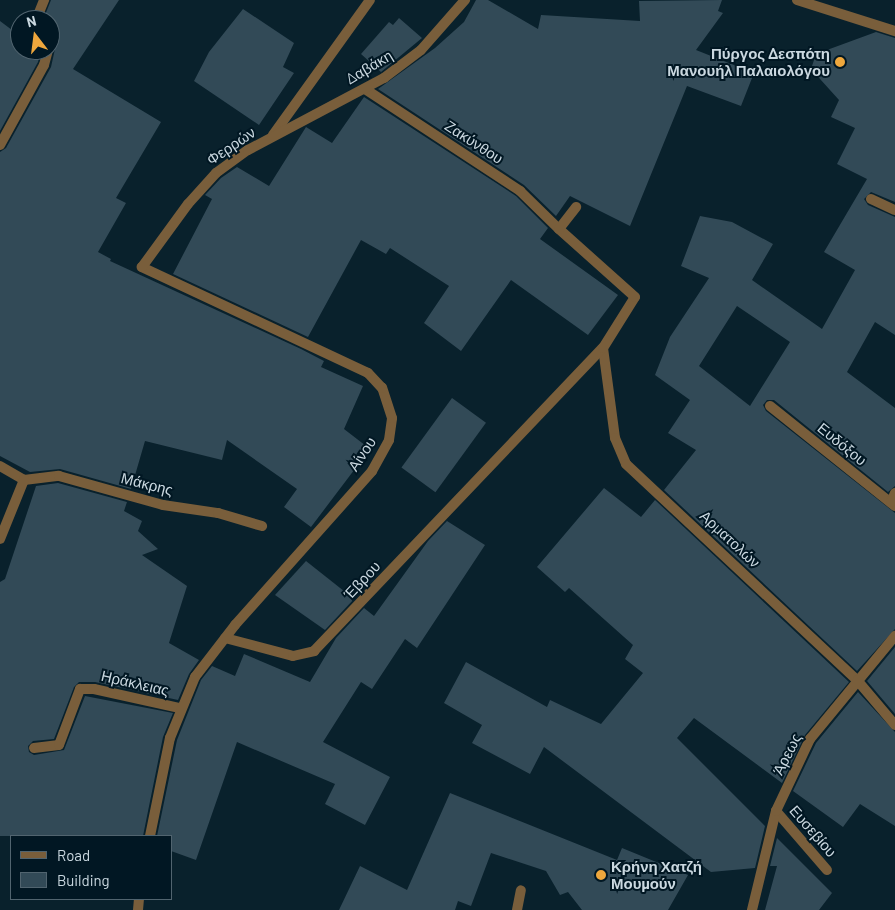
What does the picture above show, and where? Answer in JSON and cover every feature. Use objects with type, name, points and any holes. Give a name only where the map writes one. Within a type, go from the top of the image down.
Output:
[{"type":"street","name":"Φερρών","points":[[142,266],[204,184],[234,160],[271,138],[370,0]]},
{"type":"street","name":"Δαβάκη","points":[[271,138],[365,88],[422,50],[464,0]]},
{"type":"street","points":[[797,0],[895,31]]},
{"type":"street","points":[[0,145],[45,60]]},
{"type":"street","name":"Ζακύνθου","points":[[365,88],[520,191],[559,230],[635,298]]},
{"type":"street","points":[[871,199],[895,210]]},
{"type":"street","points":[[559,230],[576,207]]},
{"type":"street","name":"Αίνου","points":[[142,266],[360,368],[379,383],[392,414],[389,440],[372,471],[224,638]]},
{"type":"street","name":"Έβρου","points":[[224,638],[293,656],[314,651],[603,348],[635,298]]},
{"type":"street","name":"Αρματολών","points":[[603,348],[616,438],[626,464],[857,680],[895,725]]},
{"type":"street","name":"Ευδόξου","points":[[770,406],[894,500]]},
{"type":"street","points":[[0,466],[24,480],[0,539]]},
{"type":"street","name":"Μάκρης","points":[[24,480],[59,476],[163,504],[218,512],[262,526]]},
{"type":"street","name":"Άρεως","points":[[752,910],[776,811],[810,739],[895,636]]},
{"type":"street","points":[[150,835],[166,755],[180,708],[195,676],[224,638]]},
{"type":"street","name":"Ηράκλειας","points":[[34,748],[59,745],[80,689],[94,689],[180,708]]},
{"type":"street","name":"Ευσεβίου","points":[[776,811],[827,870]]},
{"type":"street","points":[[517,910],[521,890]]},
{"type":"building","points":[[51,0],[119,0],[73,69],[161,122],[116,198],[126,203],[98,252],[111,259],[110,261],[301,349],[324,361],[321,367],[363,386],[344,429],[370,449],[311,527],[284,507],[297,489],[227,440],[222,460],[145,441],[131,489],[60,469],[30,472],[0,456],[0,152],[6,148],[51,67],[53,60],[60,60],[60,10],[47,10]]},
{"type":"building","points":[[476,0],[488,0],[538,29],[541,15],[640,21],[639,1],[722,0],[718,11],[723,13],[696,50],[754,73],[741,106],[687,86],[630,226],[570,196],[556,216],[524,185],[378,89],[435,48],[464,22]]},
{"type":"building","points":[[243,9],[294,43],[283,67],[294,73],[259,125],[194,81],[209,52]]},
{"type":"building","points":[[399,18],[422,38],[381,72],[361,54],[389,22],[393,25]]},
{"type":"building","points":[[0,21],[10,28],[10,60],[38,60],[0,131]]},
{"type":"building","points":[[876,32],[895,38],[895,202],[871,192],[864,199],[868,205],[895,217],[895,335],[875,322],[847,372],[895,408],[895,486],[888,492],[774,400],[767,400],[763,405],[766,411],[895,513],[895,629],[857,671],[664,490],[696,450],[668,433],[690,400],[655,375],[670,337],[709,278],[681,266],[700,216],[732,222],[773,244],[752,280],[822,329],[855,270],[824,252],[867,179],[837,164],[855,128],[831,117],[839,100],[811,69],[816,54]],"holes":[[[737,306],[790,342],[750,406],[699,366]]]},
{"type":"building","points":[[364,97],[516,196],[548,228],[540,239],[618,295],[588,335],[511,280],[461,351],[424,323],[449,286],[390,248],[386,254],[361,240],[308,337],[173,274],[212,199],[205,195],[221,178],[237,167],[269,186],[306,127],[332,143]]},
{"type":"building","points":[[452,398],[486,423],[435,492],[401,468]]},
{"type":"building","points":[[58,483],[127,502],[124,511],[142,521],[138,531],[158,549],[142,555],[187,586],[169,643],[199,660],[189,674],[178,700],[95,682],[79,682],[74,687],[54,739],[33,741],[28,746],[29,752],[34,755],[64,750],[85,696],[173,713],[163,737],[143,835],[0,836],[0,582],[5,579],[36,486]]},
{"type":"building","points":[[604,488],[641,517],[655,500],[849,682],[805,735],[782,783],[694,718],[677,738],[765,826],[755,868],[711,872],[544,747],[530,774],[472,743],[482,725],[444,703],[466,662],[547,707],[550,700],[601,724],[643,673],[625,659],[633,645],[569,588],[565,592],[537,567]]},
{"type":"building","points":[[447,521],[485,545],[417,648],[405,639],[372,689],[361,682],[323,742],[390,777],[365,825],[325,804],[335,784],[237,742],[196,860],[172,851],[172,835],[157,835],[177,740],[201,680],[212,666],[235,676],[244,654],[310,682],[336,638],[364,608],[374,616],[428,541]]},
{"type":"building","points":[[306,561],[354,599],[325,630],[275,595]]},
{"type":"building","points":[[895,647],[895,714],[867,681]]},
{"type":"building","points":[[858,692],[895,732],[895,826],[860,804],[843,827],[793,791],[816,743]]},
{"type":"building","points":[[450,793],[617,860],[622,848],[688,875],[668,910],[582,910],[568,892],[560,895],[546,871],[491,853],[471,906],[458,901],[455,910],[339,910],[360,866],[407,890]]},
{"type":"building","points":[[777,838],[832,893],[819,910],[765,910],[777,866],[770,866]]},
{"type":"place","name":"Πύργος Δεσπότη Μανουήλ Παλαιολόγου","points":[[840,62]]},
{"type":"place","name":"Κρήνη Χατζή Μουμούν","points":[[601,875]]}]
